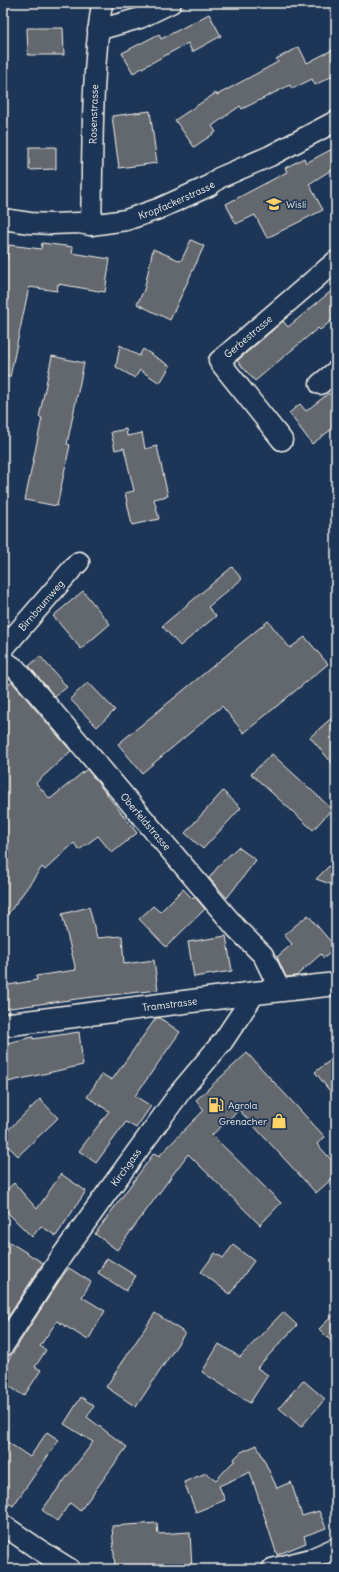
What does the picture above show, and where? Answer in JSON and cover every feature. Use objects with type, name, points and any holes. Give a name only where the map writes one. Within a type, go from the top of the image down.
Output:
[{"type":"main road","name":"Tramstrasse","points":[[3,1025],[336,984]]},
{"type":"street","name":"Rosenstrasse","points":[[91,225],[98,30],[102,3]]},
{"type":"street","points":[[98,30],[140,18],[172,3]]},
{"type":"street","name":"Kropfackerstrasse","points":[[3,219],[52,224],[78,222],[91,225],[126,220],[158,209],[209,186],[219,178],[270,156],[336,121]]},
{"type":"street","name":"Gerbestrasse","points":[[282,440],[219,361],[336,261]]},
{"type":"street","points":[[320,384],[336,370]]},
{"type":"street","name":"Birnbaumweg","points":[[3,649],[79,562]]},
{"type":"street","name":"Oberfeldstrasse","points":[[3,660],[16,669],[39,695],[237,929],[263,955],[280,990]]},
{"type":"street","name":"Kirchgass","points":[[3,1346],[61,1257],[101,1200],[180,1091],[223,1041],[255,993]]},
{"type":"street","points":[[3,1525],[38,1550],[70,1569]]},
{"type":"street","points":[[272,1569],[311,1560],[336,1548]]},
{"type":"building","points":[[209,14],[221,36],[192,52],[188,43],[133,73],[122,53],[159,34],[161,39]]},
{"type":"building","points":[[27,28],[63,28],[64,55],[28,55]]},
{"type":"building","points":[[299,47],[307,63],[336,48],[336,74],[315,85],[312,79],[292,89],[290,85],[242,109],[240,106],[212,126],[216,132],[194,147],[175,120],[216,93],[217,95],[278,62],[276,59]]},
{"type":"building","points":[[150,111],[157,163],[119,168],[112,116]]},
{"type":"building","points":[[29,147],[56,147],[56,169],[29,170]]},
{"type":"building","points":[[336,147],[336,167],[309,184],[323,210],[267,238],[255,215],[236,224],[226,204],[287,172],[285,168],[304,158],[306,163]]},
{"type":"building","points":[[191,240],[204,246],[170,320],[137,304],[144,290],[153,249],[181,261]]},
{"type":"building","points":[[42,243],[73,247],[72,253],[110,259],[105,292],[58,284],[57,291],[29,287],[10,377],[3,377],[3,279],[9,245],[41,249]]},
{"type":"building","points":[[336,287],[336,317],[320,330],[318,328],[255,381],[237,361],[283,321],[288,327]]},
{"type":"building","points":[[120,345],[139,356],[143,349],[170,366],[160,383],[140,370],[135,378],[116,367]]},
{"type":"building","points":[[52,356],[84,363],[67,444],[70,445],[57,506],[25,500],[42,418],[39,417]]},
{"type":"building","points":[[329,393],[336,402],[336,426],[312,444],[289,413],[300,404],[306,411]]},
{"type":"building","points":[[126,429],[127,436],[142,433],[145,449],[157,446],[168,496],[154,499],[159,519],[132,525],[125,493],[134,491],[124,448],[115,450],[111,432]]},
{"type":"building","points":[[232,567],[242,579],[208,607],[216,616],[180,646],[162,626]]},
{"type":"building","points":[[83,591],[110,624],[81,649],[53,616]]},
{"type":"building","points":[[268,621],[290,648],[305,637],[328,664],[244,733],[222,706],[142,773],[118,744]]},
{"type":"building","points":[[40,656],[67,687],[55,697],[29,666]]},
{"type":"building","points":[[12,682],[71,751],[36,783],[50,799],[87,769],[137,833],[112,853],[98,836],[79,850],[74,843],[45,870],[42,867],[3,921],[3,689]]},
{"type":"building","points":[[88,682],[115,710],[97,727],[70,699]]},
{"type":"building","points":[[336,714],[336,768],[310,737]]},
{"type":"building","points":[[272,754],[332,809],[313,830],[251,774]]},
{"type":"building","points":[[223,791],[241,808],[203,849],[185,833]]},
{"type":"building","points":[[238,847],[256,860],[227,898],[209,878],[221,863]]},
{"type":"building","points":[[336,859],[336,886],[316,879]]},
{"type":"building","points":[[183,889],[193,899],[195,897],[205,909],[166,947],[139,919],[153,906],[160,912]]},
{"type":"building","points":[[89,907],[97,938],[122,936],[124,964],[154,960],[158,990],[3,1009],[3,986],[37,980],[36,976],[76,970],[62,914]]},
{"type":"building","points":[[308,915],[336,948],[324,958],[321,954],[296,976],[286,977],[277,957],[292,944],[284,935]]},
{"type":"building","points":[[226,936],[232,971],[194,977],[188,942]]},
{"type":"building","points":[[156,1018],[160,1018],[180,1032],[135,1096],[151,1106],[136,1128],[126,1122],[96,1163],[79,1151],[109,1111],[87,1097],[102,1074],[112,1080]]},
{"type":"building","points":[[79,1032],[83,1065],[3,1083],[3,1044],[33,1037],[33,1039]]},
{"type":"building","points":[[247,1053],[325,1137],[317,1144],[336,1165],[336,1175],[316,1193],[239,1110],[212,1135],[281,1203],[260,1225],[188,1154],[117,1250],[95,1234],[154,1153],[159,1156],[204,1110],[196,1100]]},
{"type":"building","points":[[336,1056],[336,1099],[315,1072]]},
{"type":"building","points":[[40,1099],[58,1118],[18,1156],[3,1141],[3,1135]]},
{"type":"building","points":[[61,1174],[86,1191],[56,1236],[41,1226],[32,1237],[3,1208],[3,1193],[14,1183],[37,1209]]},
{"type":"building","points":[[3,1238],[43,1263],[3,1325]]},
{"type":"building","points":[[233,1245],[254,1261],[230,1294],[201,1272],[215,1253],[223,1258]]},
{"type":"building","points":[[107,1258],[136,1276],[126,1291],[98,1273]]},
{"type":"building","points":[[69,1268],[91,1282],[82,1297],[105,1311],[88,1340],[57,1321],[40,1346],[46,1350],[35,1367],[41,1370],[24,1396],[3,1382],[3,1368]]},
{"type":"building","points":[[283,1312],[297,1325],[257,1368],[268,1375],[250,1403],[202,1372],[219,1344],[240,1357]]},
{"type":"building","points":[[336,1312],[336,1346],[319,1329]]},
{"type":"building","points":[[155,1313],[185,1333],[136,1407],[106,1387]]},
{"type":"building","points":[[303,1380],[325,1399],[301,1427],[279,1408]]},
{"type":"building","points":[[81,1397],[94,1406],[87,1417],[127,1447],[80,1511],[70,1503],[57,1521],[42,1510],[93,1442],[64,1424]]},
{"type":"building","points":[[47,1432],[59,1440],[13,1506],[3,1500],[3,1439],[30,1457]]},
{"type":"building","points":[[257,1445],[277,1488],[291,1482],[302,1516],[319,1511],[326,1528],[304,1536],[306,1543],[277,1555],[250,1472],[219,1486],[225,1500],[196,1512],[184,1482],[206,1473],[216,1480],[235,1461],[234,1459],[241,1452]]},
{"type":"building","points":[[157,1523],[158,1534],[190,1532],[192,1569],[124,1569],[124,1567],[115,1567],[112,1526]]},
{"type":"place","name":"Wisli","points":[[274,204]]},
{"type":"place","name":"Agrola","points":[[216,1105]]},
{"type":"place","name":"Grenacher","points":[[279,1121]]}]
